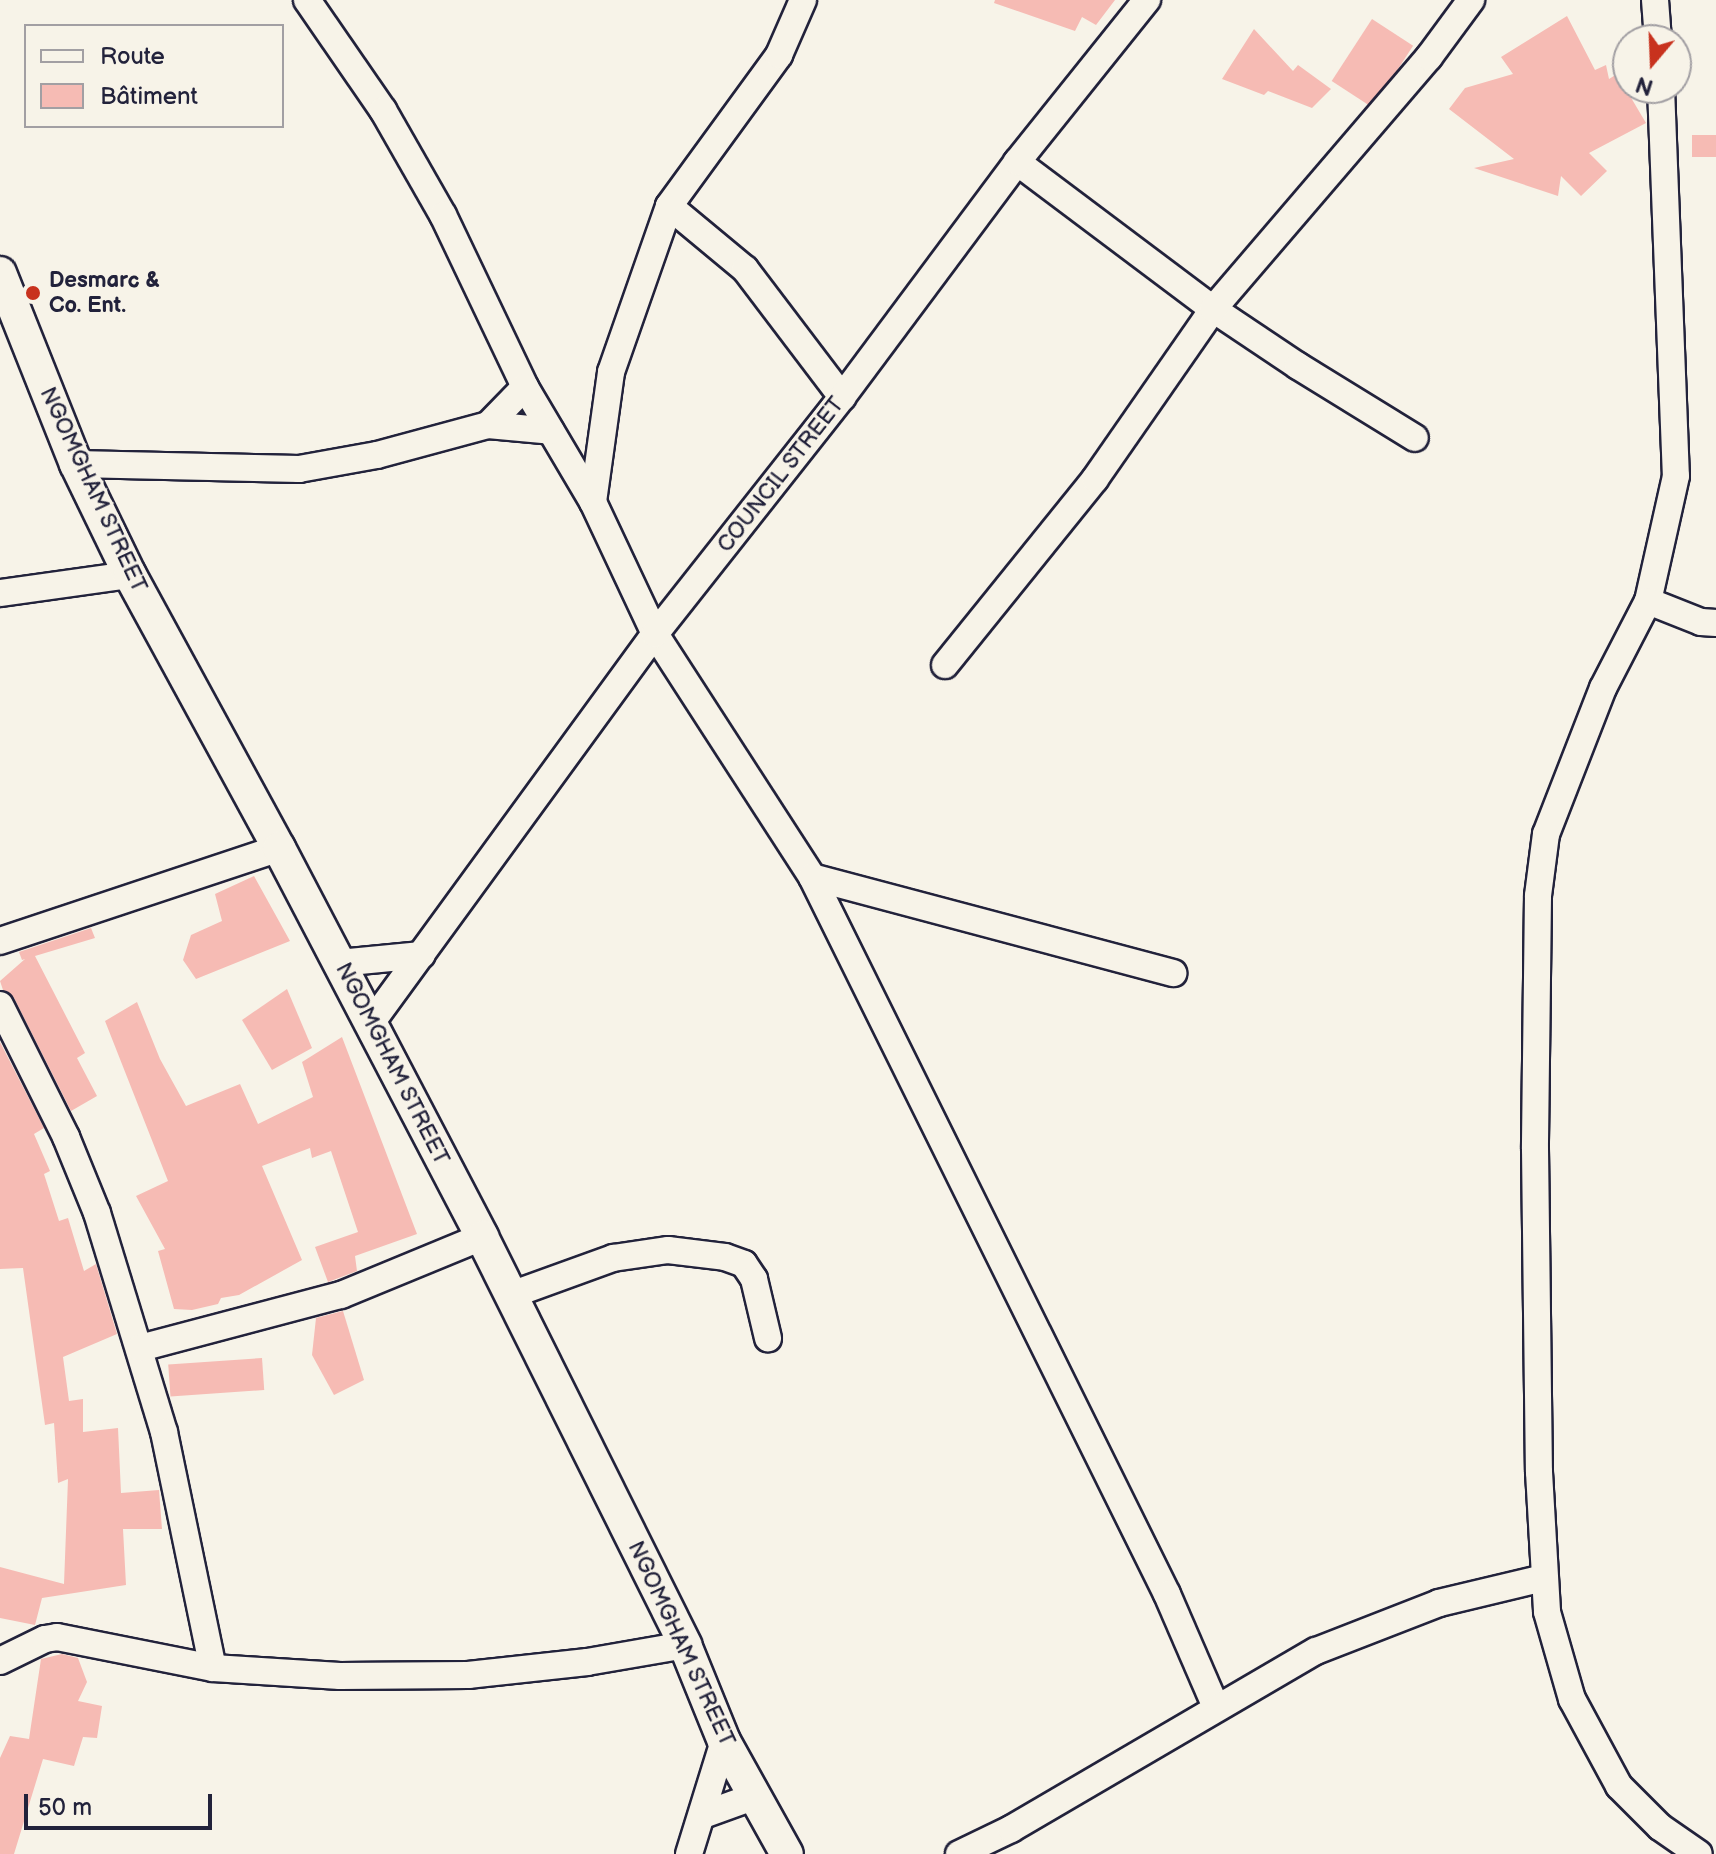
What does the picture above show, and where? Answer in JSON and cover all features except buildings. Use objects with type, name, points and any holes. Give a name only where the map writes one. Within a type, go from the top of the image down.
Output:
[{"type":"main road","name":"NGOMGHAM STREET","points":[[0,273],[76,464],[130,575],[279,848],[482,1237],[685,1645],[724,1741],[787,1854]]},
{"type":"street","points":[[307,0],[383,110],[443,215],[525,387],[593,502],[655,634],[812,877],[1146,1552],[1216,1707]]},
{"type":"street","points":[[593,502],[611,372],[669,206],[779,55],[803,0]]},
{"type":"street","name":"COUNCIL STREET","points":[[371,1023],[655,634],[842,397],[1017,162],[1147,0]]},
{"type":"street","points":[[945,665],[1095,479],[1213,309],[1429,57],[1471,0]]},
{"type":"street","points":[[1655,0],[1657,24]]},
{"type":"street","points":[[1662,104],[1676,476],[1648,601],[1603,688],[1546,834],[1538,896],[1535,1149],[1543,1578],[1547,1612],[1572,1699],[1619,1786],[1660,1827],[1699,1854]]},
{"type":"street","points":[[1017,162],[1213,309],[1415,438]]},
{"type":"street","points":[[669,206],[745,269],[842,397]]},
{"type":"street","points":[[488,425],[525,387]]},
{"type":"street","points":[[76,464],[299,469],[377,455],[488,425],[551,431]]},
{"type":"street","points":[[0,593],[130,575]]},
{"type":"street","points":[[1648,601],[1701,622],[1716,623]]},
{"type":"street","points":[[0,941],[279,848]]},
{"type":"street","points":[[812,877],[964,914],[1173,973]]},
{"type":"street","points":[[339,963],[422,955]]},
{"type":"street","points":[[0,1005],[66,1137],[97,1213],[164,1432],[213,1668]]},
{"type":"street","points":[[140,1348],[341,1295],[482,1237]]},
{"type":"street","points":[[511,1295],[613,1258],[668,1250],[725,1257],[744,1264],[754,1279],[768,1338]]},
{"type":"street","points":[[959,1854],[1011,1829],[1216,1707],[1329,1646],[1439,1603],[1543,1578]]},
{"type":"street","points":[[0,1661],[45,1639],[57,1637],[213,1668],[340,1676],[468,1675],[587,1662],[685,1645]]},
{"type":"street","points":[[689,1854],[724,1741]]},
{"type":"street","points":[[703,1815],[753,1797]]},
{"type":"place","name":"Desmarc & Co. Ent.","points":[[33,293]]}]
